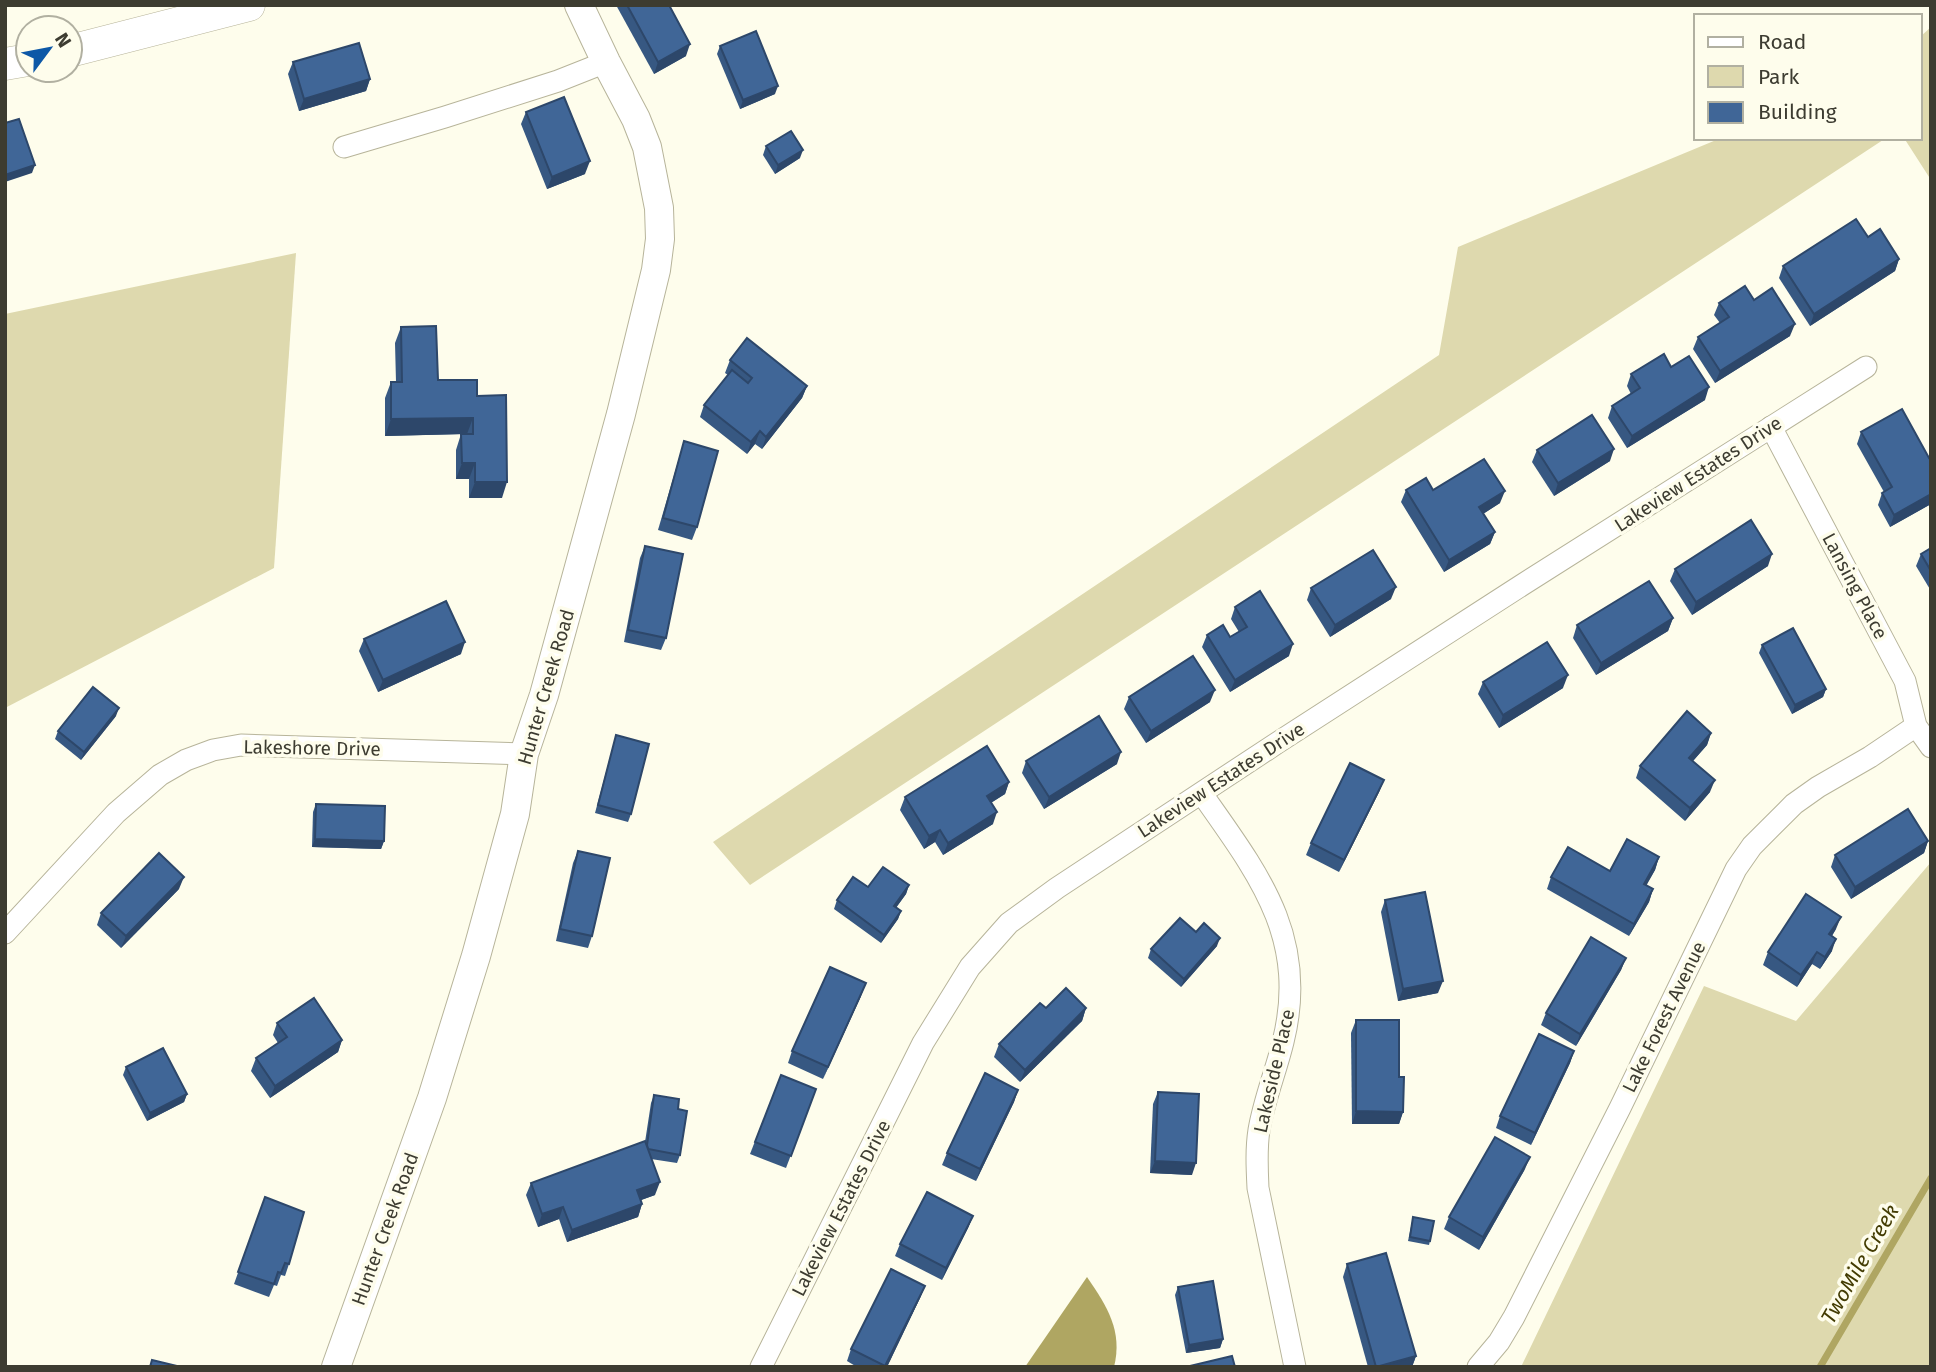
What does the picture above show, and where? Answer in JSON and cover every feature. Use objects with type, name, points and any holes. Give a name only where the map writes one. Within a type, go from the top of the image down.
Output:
[{"type":"main road","points":[[84,47],[249,5]]},
{"type":"main road","name":"Hunter Creek Road","points":[[336,1367],[432,1098],[472,969],[515,814],[524,754],[544,695],[621,414],[656,270],[660,239],[659,208],[647,147],[636,119],[579,5]]},
{"type":"street","points":[[344,147],[558,81],[606,62]]},
{"type":"street","name":"Lakeview Estates Drive","points":[[761,1367],[923,1043],[970,967],[1009,923],[1057,888],[1510,592],[1866,367]]},
{"type":"street","name":"Lansing Place","points":[[1771,427],[1905,681],[1916,726],[1931,747]]},
{"type":"street","name":"Lake Forest Avenue","points":[[1478,1367],[1499,1342],[1514,1317],[1620,1108],[1736,869],[1772,824],[1802,798],[1916,726]]},
{"type":"street","name":"Lakeshore Drive","points":[[5,933],[116,813],[160,775],[186,760],[213,750],[242,745],[524,754]]},
{"type":"street","name":"Lakeside Place","points":[[1202,794],[1245,855],[1271,903],[1283,930],[1289,959],[1292,987],[1289,1016],[1259,1129],[1256,1158],[1258,1188],[1295,1367]]},
{"type":"green space","points":[[1931,27],[1931,180],[1905,140],[1922,140],[1922,35]]},
{"type":"green space","points":[[1716,140],[1883,140],[750,885],[713,842],[1439,355],[1458,247]]},
{"type":"green space","points":[[296,253],[274,568],[5,708],[5,314]]},
{"type":"green space","points":[[1931,862],[1931,1367],[1521,1367],[1704,986],[1796,1021]]},
{"type":"shaded area","points":[[1087,1277],[1107,1309],[1115,1330],[1114,1367],[1025,1367]]},
{"type":"building","points":[[627,5],[669,5],[690,44],[658,62]]},
{"type":"building","points":[[756,31],[778,86],[743,100],[720,46]]},
{"type":"building","points":[[359,43],[370,79],[304,99],[293,62]]},
{"type":"building","points":[[564,97],[590,161],[552,177],[526,112]]},
{"type":"building","points":[[19,119],[35,165],[5,175],[5,123]]},
{"type":"building","points":[[791,131],[803,150],[778,165],[766,146]]},
{"type":"building","points":[[1856,219],[1868,237],[1880,229],[1899,259],[1814,314],[1783,266]]},
{"type":"building","points":[[1745,286],[1754,300],[1772,288],[1795,324],[1720,371],[1698,337],[1729,317],[1719,303]]},
{"type":"building","points":[[436,326],[438,380],[477,380],[477,396],[506,395],[507,482],[475,482],[475,463],[462,463],[461,434],[473,434],[473,418],[391,419],[391,382],[402,382],[401,327]]},
{"type":"building","points":[[747,338],[807,386],[766,437],[760,431],[751,442],[704,405],[732,370],[748,383],[752,378],[730,360]]},
{"type":"building","points":[[1664,354],[1671,367],[1689,356],[1709,387],[1632,436],[1612,406],[1640,388],[1631,374]]},
{"type":"building","points":[[1902,409],[1929,458],[1931,457],[1931,494],[1894,515],[1882,493],[1892,487],[1861,432]]},
{"type":"building","points":[[1592,415],[1614,449],[1558,483],[1537,450]]},
{"type":"building","points":[[684,441],[718,451],[697,527],[663,518]]},
{"type":"building","points":[[1484,459],[1505,491],[1479,507],[1495,532],[1449,560],[1406,490],[1426,478],[1433,490]]},
{"type":"building","points":[[1751,520],[1772,554],[1696,602],[1675,569]]},
{"type":"building","points":[[645,546],[683,554],[666,638],[628,630]]},
{"type":"building","points":[[1931,548],[1931,571],[1921,554]]},
{"type":"building","points":[[1373,550],[1396,587],[1335,625],[1311,588]]},
{"type":"building","points":[[1649,581],[1673,618],[1601,663],[1577,625]]},
{"type":"building","points":[[1260,591],[1293,644],[1235,680],[1207,635],[1223,625],[1230,637],[1247,627],[1235,607]]},
{"type":"building","points":[[446,601],[465,642],[383,680],[364,639]]},
{"type":"building","points":[[1793,628],[1826,689],[1795,705],[1762,645]]},
{"type":"building","points":[[1547,642],[1568,675],[1503,715],[1483,682]]},
{"type":"building","points":[[1193,656],[1215,690],[1151,731],[1129,697]]},
{"type":"building","points":[[93,687],[119,708],[84,752],[58,731]]},
{"type":"building","points":[[1687,711],[1711,733],[1689,758],[1715,780],[1690,808],[1640,766]]},
{"type":"building","points":[[1099,716],[1121,752],[1049,797],[1026,761]]},
{"type":"building","points":[[616,735],[649,744],[631,814],[598,805]]},
{"type":"building","points":[[987,746],[1009,782],[987,796],[997,812],[948,843],[940,830],[929,836],[905,797]]},
{"type":"building","points":[[1350,763],[1384,780],[1344,860],[1311,843]]},
{"type":"building","points":[[316,804],[385,806],[384,841],[315,839]]},
{"type":"building","points":[[1908,809],[1928,841],[1855,887],[1835,855]]},
{"type":"building","points":[[1627,839],[1659,857],[1644,884],[1653,889],[1634,924],[1551,877],[1568,847],[1610,871]]},
{"type":"building","points":[[578,851],[610,858],[592,936],[560,929]]},
{"type":"building","points":[[159,853],[184,877],[126,936],[101,913]]},
{"type":"building","points":[[883,867],[909,885],[894,906],[901,911],[884,935],[837,900],[853,877],[868,887]]},
{"type":"building","points":[[1425,892],[1443,981],[1403,989],[1385,900]]},
{"type":"building","points":[[1806,894],[1841,917],[1829,934],[1836,939],[1825,957],[1817,952],[1801,975],[1768,952]]},
{"type":"building","points":[[1180,918],[1196,932],[1204,923],[1220,938],[1184,979],[1151,949]]},
{"type":"building","points":[[1591,937],[1626,958],[1580,1034],[1546,1013]]},
{"type":"building","points":[[830,967],[866,983],[828,1067],[792,1051]]},
{"type":"building","points":[[1066,988],[1086,1008],[1025,1070],[999,1044],[1040,1003],[1046,1008]]},
{"type":"building","points":[[314,998],[342,1040],[275,1086],[256,1058],[287,1037],[277,1023]]},
{"type":"building","points":[[1356,1020],[1399,1020],[1399,1077],[1404,1077],[1403,1112],[1356,1111]]},
{"type":"building","points":[[1539,1034],[1574,1051],[1535,1133],[1500,1116]]},
{"type":"building","points":[[163,1048],[187,1094],[150,1113],[126,1067]]},
{"type":"building","points":[[985,1073],[1018,1090],[980,1169],[947,1153]]},
{"type":"building","points":[[781,1075],[816,1089],[791,1156],[755,1142]]},
{"type":"building","points":[[1158,1092],[1199,1094],[1196,1163],[1155,1161]]},
{"type":"building","points":[[654,1095],[679,1099],[678,1109],[687,1111],[680,1155],[648,1149]]},
{"type":"building","points":[[1495,1137],[1530,1157],[1483,1237],[1449,1217]]},
{"type":"building","points":[[645,1141],[660,1182],[637,1190],[642,1204],[572,1230],[563,1207],[542,1214],[531,1183]]},
{"type":"building","points":[[927,1192],[973,1216],[946,1268],[900,1244]]},
{"type":"building","points":[[265,1197],[304,1212],[289,1264],[285,1263],[281,1273],[278,1272],[274,1284],[238,1272]]},
{"type":"building","points":[[1413,1217],[1434,1221],[1430,1241],[1410,1237]]},
{"type":"building","points":[[1386,1253],[1416,1356],[1376,1367],[1347,1264]]},
{"type":"building","points":[[891,1269],[925,1286],[885,1366],[851,1349]]},
{"type":"building","points":[[1213,1281],[1223,1339],[1189,1345],[1178,1287]]},
{"type":"building","points":[[1232,1356],[1235,1367],[1190,1366]]},
{"type":"building","points":[[152,1360],[181,1367],[150,1367]]},
{"type":"waterway","name":"TwoMile Creek","points":[[1820,1367],[1931,1178]]}]
